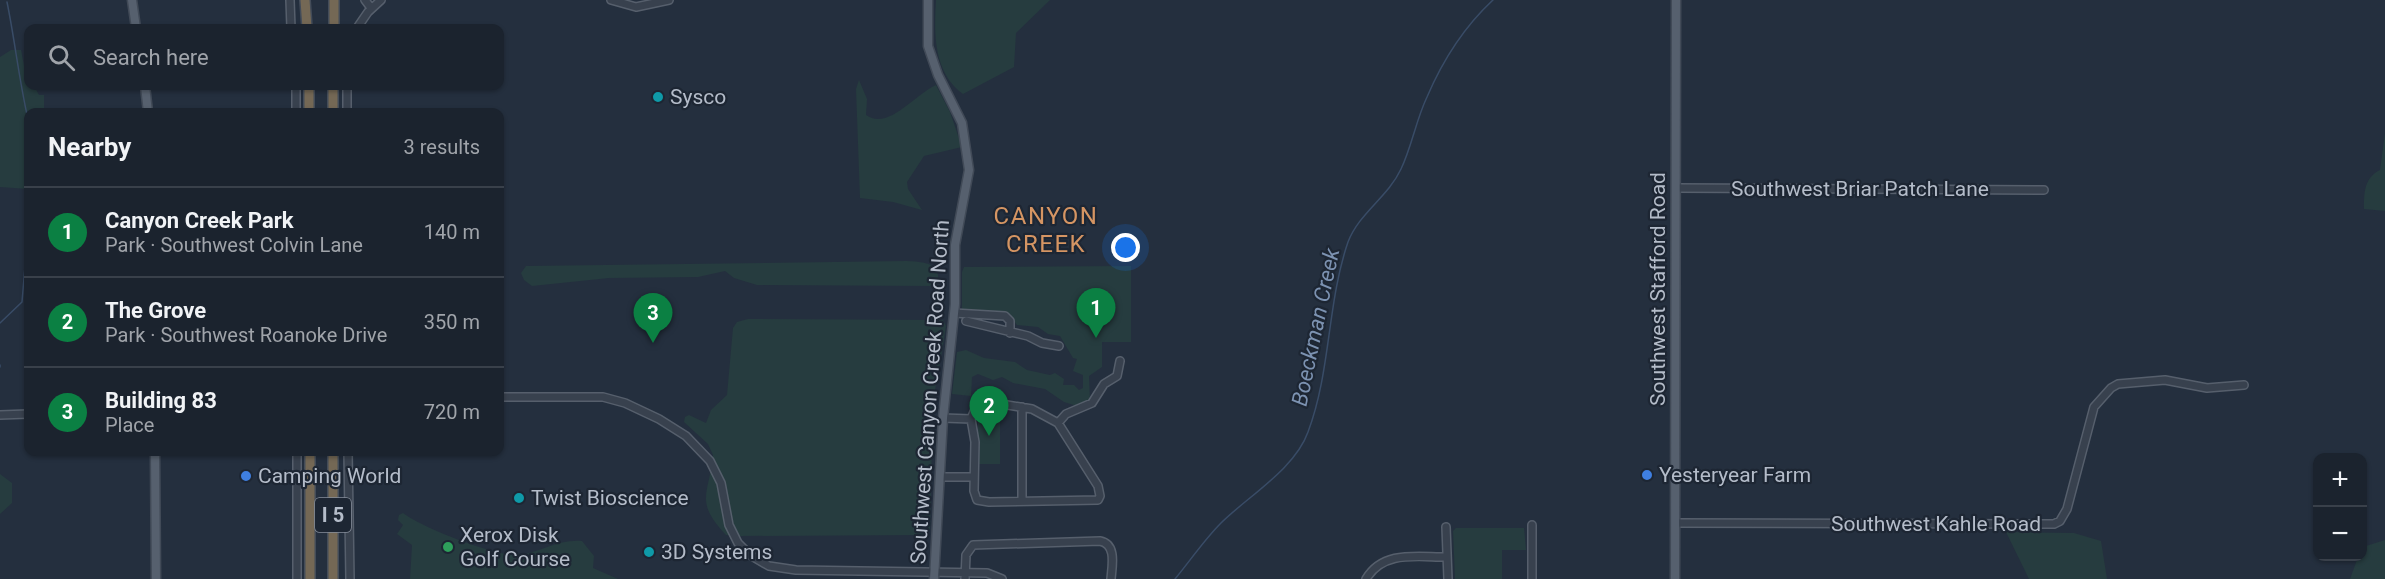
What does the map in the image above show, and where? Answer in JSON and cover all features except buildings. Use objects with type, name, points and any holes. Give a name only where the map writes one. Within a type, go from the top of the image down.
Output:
[{"type":"highway","points":[[305,0],[308,24]]},
{"type":"highway","points":[[308,24],[310,0]]},
{"type":"highway","points":[[334,24],[335,0]]},
{"type":"highway","points":[[309,90],[309,108]]},
{"type":"highway","points":[[333,90],[333,108]]},
{"type":"highway","name":"I 5","points":[[310,456],[310,579]]},
{"type":"highway","name":"I 5","points":[[333,456],[333,579]]},
{"type":"main road","points":[[132,0],[135,24]]},
{"type":"main road","name":"Southwest Canyon Creek Road North","points":[[928,0],[926,24],[930,53],[960,118],[968,158],[968,186],[955,245],[954,313],[943,418],[934,575]]},
{"type":"main road","name":"Southwest Stafford Road","points":[[1675,579],[1676,0]]},
{"type":"main road","points":[[145,90],[147,108]]},
{"type":"main road","points":[[155,456],[156,579]]},
{"type":"street","points":[[290,0],[291,24]]},
{"type":"street","points":[[365,0],[371,8]]},
{"type":"street","points":[[360,24],[371,8],[381,0]]},
{"type":"street","points":[[611,0],[643,7],[669,0]]},
{"type":"street","points":[[629,3],[637,0]]},
{"type":"street","points":[[296,90],[296,108]]},
{"type":"street","points":[[347,90],[347,108]]},
{"type":"street","name":"Southwest Briar Patch Lane","points":[[1676,188],[2044,190]]},
{"type":"street","points":[[954,313],[1005,316],[1010,321],[1010,333]]},
{"type":"street","points":[[966,321],[1059,346]]},
{"type":"street","points":[[1058,423],[1066,414],[1095,400],[1104,384],[1117,376],[1120,361]]},
{"type":"street","name":"Southwest Kahle Road","points":[[1675,523],[2054,524],[2060,521],[2067,508],[2094,407],[2111,388],[2118,384],[2165,380],[2207,388],[2244,385]]},
{"type":"street","points":[[504,397],[610,398],[640,409],[679,431],[698,447],[714,469],[735,540],[750,555],[769,566],[799,570],[965,576],[988,573],[1002,579]]},
{"type":"street","points":[[983,401],[1022,407],[1036,410],[1058,423],[1098,486],[1100,496],[1094,501],[977,500],[974,477],[975,442],[971,419],[977,405],[983,401]]},
{"type":"street","points":[[1022,407],[1022,501]]},
{"type":"street","points":[[0,415],[24,414]]},
{"type":"street","points":[[943,418],[971,419]]},
{"type":"street","points":[[297,456],[297,579]]},
{"type":"street","points":[[348,456],[350,579]]},
{"type":"street","points":[[941,477],[974,477]]},
{"type":"street","points":[[1532,525],[1532,579]]},
{"type":"street","points":[[1446,527],[1448,579]]},
{"type":"street","points":[[965,576],[966,553],[973,545],[1100,541],[1108,543],[1111,548],[1111,579]]},
{"type":"street","points":[[1366,579],[1378,564],[1393,558],[1446,557]]},
{"type":"green space","points":[[936,0],[1050,0],[1016,33],[1014,67],[963,94],[953,85],[941,63],[935,26]]},
{"type":"green space","points":[[11,50],[21,50],[24,65],[24,90],[36,90],[39,95],[44,95],[44,108],[24,108],[24,189],[0,187],[0,57]]},
{"type":"green space","points":[[859,80],[867,99],[866,115],[874,119],[892,115],[936,85],[950,112],[962,147],[924,156],[907,182],[908,189],[922,210],[893,202],[860,198],[856,89]]},
{"type":"green space","points":[[2385,133],[2385,211],[2364,209],[2368,182],[2380,170]]},
{"type":"green space","points":[[907,261],[929,264],[937,270],[938,282],[930,286],[757,285],[734,278],[725,271],[698,277],[609,278],[532,286],[524,280],[521,273],[526,266]]},
{"type":"green space","points":[[1131,266],[1131,342],[1102,342],[1102,367],[1089,376],[1090,402],[1077,406],[1064,402],[1045,389],[1013,383],[1002,377],[993,380],[978,374],[972,377],[971,396],[952,394],[957,352],[966,350],[984,358],[1015,362],[1027,370],[1050,375],[1055,373],[1064,379],[1063,385],[1074,385],[1079,390],[1083,388],[1083,375],[1073,371],[1077,359],[1073,358],[1060,336],[1048,334],[1038,327],[1017,325],[1008,313],[962,309],[964,267]]},
{"type":"green space","points":[[748,319],[943,320],[946,326],[933,401],[930,529],[925,535],[739,536],[726,535],[716,523],[710,514],[706,497],[713,455],[708,444],[684,422],[685,417],[689,415],[706,423],[711,410],[727,395],[733,328],[737,322]]},
{"type":"green space","points":[[978,407],[1000,407],[1000,464],[978,464]]},
{"type":"green space","points":[[0,474],[12,483],[12,503],[0,514]]},
{"type":"green space","points":[[403,513],[425,526],[459,540],[508,554],[519,555],[565,542],[582,541],[594,556],[593,568],[618,579],[410,579],[412,545],[397,534],[403,525],[398,520],[399,515]]},
{"type":"green space","points":[[1456,528],[1524,528],[1526,550],[1502,550],[1502,579],[1455,579],[1453,531]]},
{"type":"green space","points":[[2006,532],[2074,533],[2101,541],[2107,579],[2029,579]]},
{"type":"green space","points":[[2385,540],[2385,579],[2350,579],[2357,561],[2367,561],[2367,546]]},
{"type":"waterway","name":"Boeckman Creek","points":[[1175,579],[1215,530],[1282,470],[1302,445],[1321,385],[1336,289],[1348,242],[1359,222],[1389,188],[1401,169],[1423,106],[1447,58],[1473,21],[1493,0]]},
{"type":"waterway","points":[[7,2],[26,108]]},
{"type":"waterway","points":[[0,323],[22,302],[24,278]]},
{"type":"place","name":"Sysco","points":[[658,97]]},
{"type":"place","name":"Canyon Creek Park","points":[[1096,338]]},
{"type":"place","name":"Building 83","points":[[653,343]]},
{"type":"place","name":"The Grove","points":[[989,436]]},
{"type":"place","name":"Yesteryear Farm","points":[[1647,475]]},
{"type":"place","name":"Camping World","points":[[246,476]]},
{"type":"place","name":"Twist Bioscience","points":[[519,498]]},
{"type":"place","name":"Xerox Disk Golf Course","points":[[448,547]]},
{"type":"place","name":"3D Systems","points":[[649,552]]},
{"type":"district","name":"CANYON CREEK","points":[[1046,230]]}]
